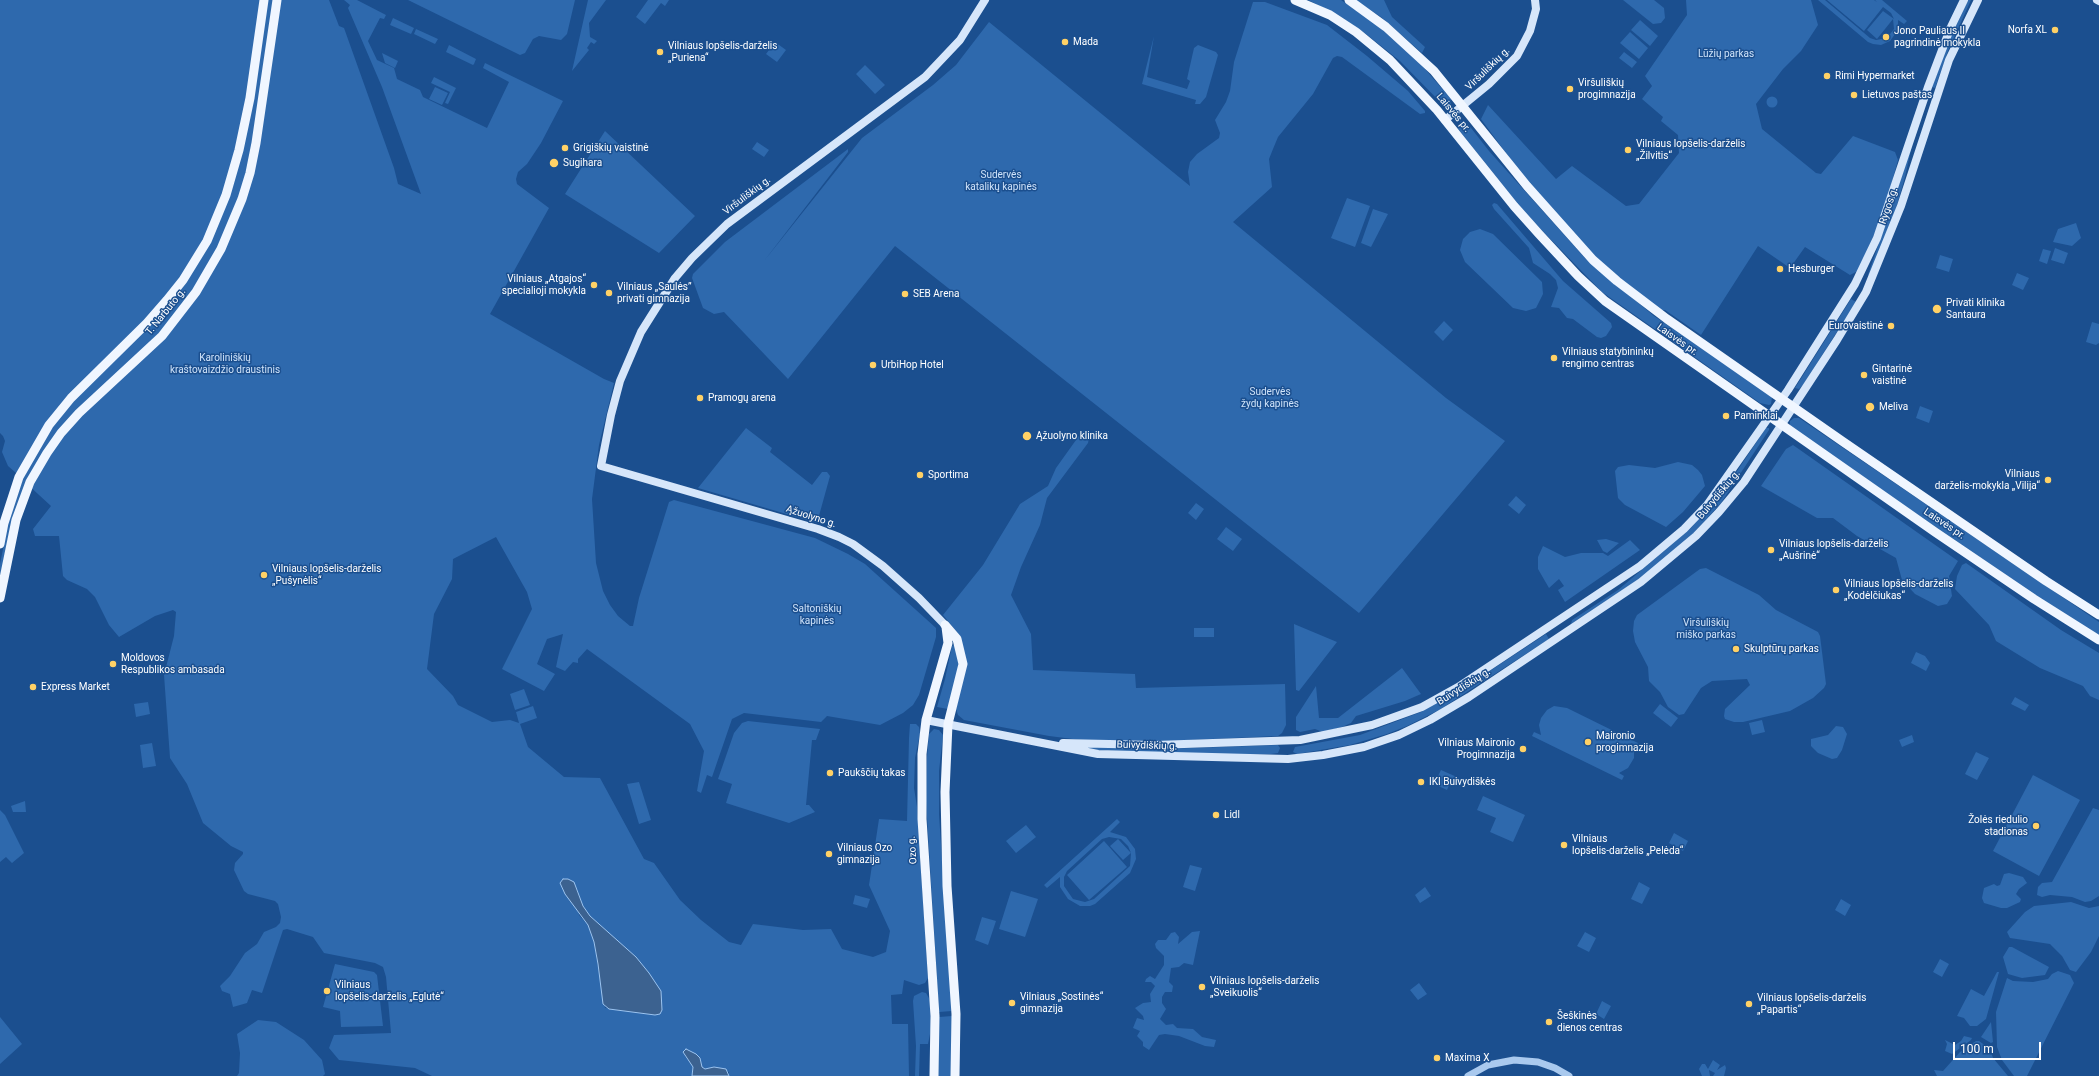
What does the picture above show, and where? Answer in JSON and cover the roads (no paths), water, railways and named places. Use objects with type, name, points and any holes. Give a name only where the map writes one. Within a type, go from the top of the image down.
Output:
[{"type":"main road","name":"T. Narbuto g.","points":[[0,544],[4,523],[19,477],[49,424],[71,398],[147,323],[167,300],[207,241],[226,195],[239,150],[250,98],[264,0]]},
{"type":"main road","name":"T. Narbuto g.","points":[[0,598],[16,520],[30,482],[47,453],[61,433],[79,413],[162,336],[196,292],[221,248],[242,199],[250,173],[256,143],[277,0]]},
{"type":"main road","name":"Viršuliškių g.","points":[[602,466],[611,415],[623,374],[641,332],[675,278],[706,244],[731,220],[925,77],[960,40],[985,0]]},
{"type":"main road","name":"Laisvės pr.","points":[[1295,0],[1330,15],[1374,46],[1408,78],[1445,120],[1514,206],[1578,276],[1605,301],[1781,426],[2034,599],[2099,640]]},
{"type":"main road","name":"Laisvės pr.","points":[[1349,0],[1405,42],[1434,71],[1527,186],[1593,260],[1667,319],[2046,581],[2099,615]]},
{"type":"main road","name":"Viršuliškių g.","points":[[1445,120],[1496,78],[1521,50],[1534,19],[1535,0]]},
{"type":"main road","name":"Rygos g.","points":[[1782,399],[1837,315],[1866,264],[1890,202],[1928,87],[1950,30],[1964,0]]},
{"type":"main road","name":"Rygos g.","points":[[1794,407],[1837,340],[1872,280],[1901,206],[1949,60],[1978,0]]},
{"type":"main road","name":"Buivydiškių g.","points":[[1044,742],[1155,745],[1300,740],[1361,728],[1422,707],[1458,687],[1640,566],[1684,529],[1707,505],[1782,399]]},
{"type":"main road","name":"Buivydiškių g.","points":[[926,720],[1044,742],[1098,754],[1288,760],[1364,747],[1399,734],[1430,720],[1469,697],[1656,571],[1696,536],[1720,512],[1744,482],[1794,407]]},
{"type":"main road","name":"Ąžuolyno g.","points":[[602,466],[818,529],[859,548],[883,566],[919,598],[957,639],[963,664],[948,724]]},
{"type":"main road","name":"Ozo g.","points":[[934,1076],[935,1016],[922,819],[922,754],[926,720],[948,643],[945,625]]},
{"type":"main road","points":[[948,724],[945,792],[956,1014],[955,1076]]},
{"type":"street","points":[[1468,1076],[1488,1065],[1514,1060],[1538,1062],[1556,1068],[1569,1076]]},
{"type":"place","name":"Norfa XL","points":[[2055,30]]},
{"type":"place","name":"Jono Pauliaus II pagrindinė mokykla","points":[[1886,37]]},
{"type":"place","name":"Mada","points":[[1065,42]]},
{"type":"place","name":"Vilniaus lopšelis-darželis „Puriena“","points":[[660,52]]},
{"type":"place","name":"Rimi Hypermarket","points":[[1827,76]]},
{"type":"place","name":"Viršuliškių progimnazija","points":[[1570,89]]},
{"type":"place","name":"Lietuvos paštas","points":[[1854,95]]},
{"type":"place","name":"Grigiškių vaistinė","points":[[565,148]]},
{"type":"place","name":"Vilniaus lopšelis-darželis „Žilvitis“","points":[[1628,150]]},
{"type":"place","name":"Sugihara","points":[[554,163]]},
{"type":"place","name":"Hesburger","points":[[1780,269]]},
{"type":"place","name":"Vilniaus „Atgajos“ specialioji mokykla","points":[[594,285]]},
{"type":"place","name":"Vilniaus „Saulės” privati gimnazija","points":[[609,293]]},
{"type":"place","name":"SEB Arena","points":[[905,294]]},
{"type":"place","name":"Privati klinika Santaura","points":[[1937,309]]},
{"type":"place","name":"Eurovaistinė","points":[[1891,326]]},
{"type":"place","name":"Vilniaus statybininkų rengimo centras","points":[[1554,358]]},
{"type":"place","name":"UrbiHop Hotel","points":[[873,365]]},
{"type":"place","name":"Gintarinė vaistinė","points":[[1864,375]]},
{"type":"place","name":"Pramogų arena","points":[[700,398]]},
{"type":"place","name":"Meliva","points":[[1870,407]]},
{"type":"place","name":"Paminklai","points":[[1726,416]]},
{"type":"place","name":"Ąžuolyno klinika","points":[[1027,436]]},
{"type":"place","name":"Sportima","points":[[920,475]]},
{"type":"place","name":"Vilniaus darželis-mokykla „Vilija“","points":[[2048,480]]},
{"type":"place","name":"Vilniaus lopšelis-darželis „Aušrinė“","points":[[1771,550]]},
{"type":"place","name":"Vilniaus lopšelis-darželis „Pušynėlis“","points":[[264,575]]},
{"type":"place","name":"Vilniaus lopšelis-darželis „Kodėlčiukas“","points":[[1836,590]]},
{"type":"place","name":"Skulptūrų parkas","points":[[1736,649]]},
{"type":"place","name":"Moldovos Respublikos ambasada","points":[[113,664]]},
{"type":"place","name":"Express Market","points":[[33,687]]},
{"type":"place","name":"Maironio progimnazija","points":[[1588,742]]},
{"type":"place","name":"Vilniaus Maironio Progimnazija","points":[[1523,749]]},
{"type":"place","name":"Paukščių takas","points":[[830,773]]},
{"type":"place","name":"IKI Buivydiškės","points":[[1421,782]]},
{"type":"place","name":"Lidl","points":[[1216,815]]},
{"type":"place","name":"Žolės riedulio stadionas","points":[[2036,826]]},
{"type":"place","name":"Vilniaus lopšelis-darželis „Pelėda“","points":[[1564,845]]},
{"type":"place","name":"Vilniaus Ozo gimnazija","points":[[829,854]]},
{"type":"place","name":"Vilniaus lopšelis-darželis „Sveikuolis“","points":[[1202,987]]},
{"type":"place","name":"Vilniaus lopšelis-darželis „Eglutė“","points":[[327,991]]},
{"type":"place","name":"Vilniaus „Sostinės“ gimnazija","points":[[1012,1003]]},
{"type":"place","name":"Vilniaus lopšelis-darželis „Papartis“","points":[[1749,1004]]},
{"type":"place","name":"Šeškinės dienos centras","points":[[1549,1022]]},
{"type":"place","name":"Maxima X","points":[[1437,1058]]},
{"type":"park label","name":"Lūžių parkas","points":[[1726,54]]},
{"type":"park label","name":"Sudervės katalikų kapinės","points":[[1001,180]]},
{"type":"park label","name":"Karoliniškių kraštovaizdžio draustinis","points":[[225,364]]},
{"type":"park label","name":"Sudervės žydų kapinės","points":[[1270,398]]},
{"type":"park label","name":"Saltoniškių kapinės","points":[[817,614]]},
{"type":"park label","name":"Viršuliškių miško parkas","points":[[1706,628]]}]
